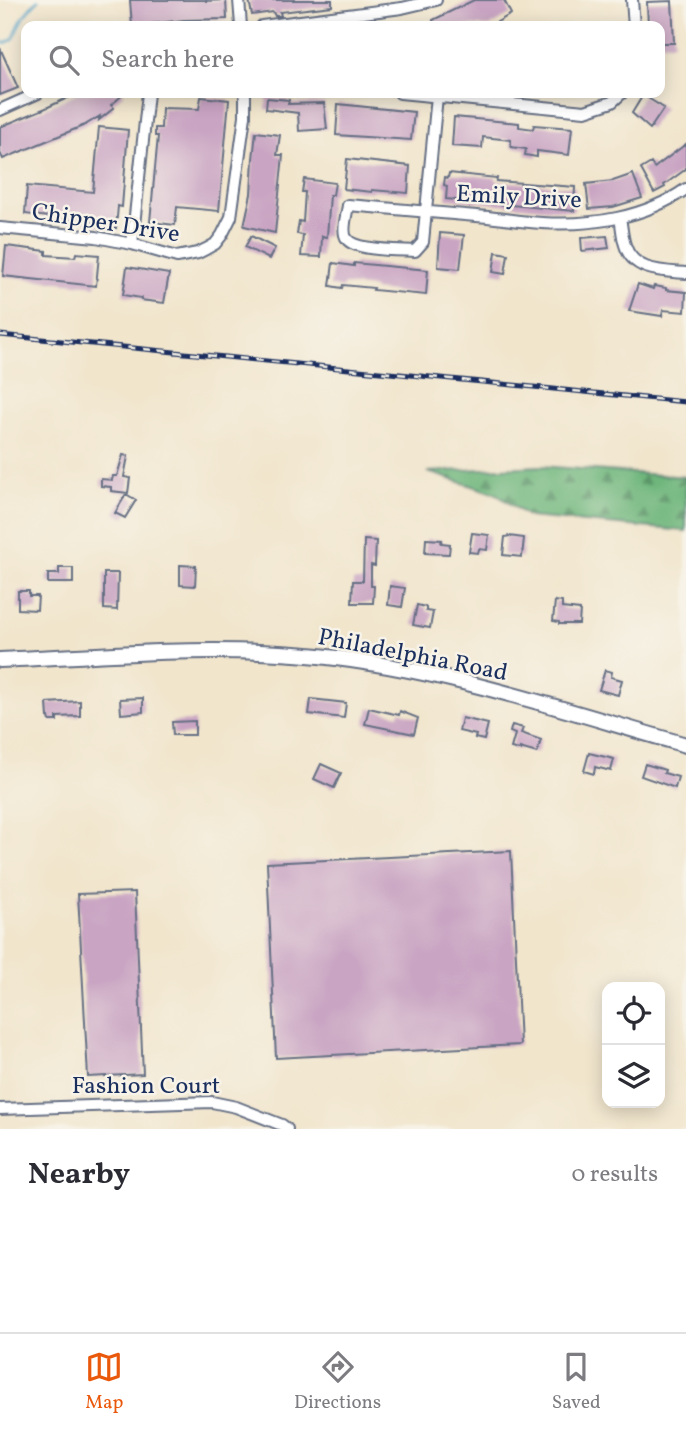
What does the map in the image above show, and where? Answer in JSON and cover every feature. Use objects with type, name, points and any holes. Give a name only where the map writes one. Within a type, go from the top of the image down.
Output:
[{"type":"main road","name":"Philadelphia Road","points":[[0,660],[208,651],[319,656],[437,677],[686,745]]},
{"type":"street","points":[[239,0],[241,21]]},
{"type":"street","points":[[301,21],[402,8],[436,0]]},
{"type":"street","points":[[632,0],[634,21]]},
{"type":"street","points":[[0,110],[27,98]]},
{"type":"street","points":[[132,244],[148,98]]},
{"type":"street","name":"Chipper Drive","points":[[0,228],[96,237],[177,257],[198,253],[215,244],[231,217],[233,208],[245,98]]},
{"type":"street","points":[[427,211],[437,98]]},
{"type":"street","points":[[456,98],[585,111],[616,98]]},
{"type":"street","name":"Emily Drive","points":[[427,211],[423,242],[415,251],[356,245],[347,239],[345,234],[348,205],[427,211],[550,223],[578,224],[620,218],[652,207],[686,189]]},
{"type":"street","points":[[620,218],[625,247],[635,260],[648,268],[686,273]]},
{"type":"street","name":"Fashion Court","points":[[0,1109],[212,1102],[236,1107],[287,1129]]},
{"type":"green space","points":[[540,466],[686,477],[686,531],[529,517],[495,493],[428,472]]},
{"type":"building","points":[[130,0],[226,0],[227,19],[132,21]]},
{"type":"building","points":[[249,0],[332,0],[332,6],[280,12],[281,16],[275,16],[273,12],[252,15]]},
{"type":"building","points":[[474,0],[504,0],[511,14],[499,21],[433,20]]},
{"type":"building","points":[[672,1],[674,43],[665,43],[665,21],[648,21],[647,2]]},
{"type":"building","points":[[0,48],[18,88],[0,95]]},
{"type":"building","points":[[67,98],[119,98],[111,105],[114,108],[99,120],[100,116],[85,125],[3,159],[0,153],[0,127]]},
{"type":"building","points":[[201,98],[229,100],[219,211],[177,207],[175,225],[150,222],[158,136],[155,136],[155,128],[161,128],[162,108],[199,109]]},
{"type":"building","points":[[267,98],[289,100],[288,104],[324,103],[327,129],[299,131],[298,113],[266,109]]},
{"type":"building","points":[[641,98],[648,98],[664,108],[650,129],[632,113]]},
{"type":"building","points":[[338,104],[414,112],[411,140],[336,135]]},
{"type":"building","points":[[454,117],[519,123],[519,127],[533,129],[534,125],[572,128],[569,155],[537,151],[537,157],[525,155],[526,149],[511,147],[511,140],[483,137],[482,148],[452,146]]},
{"type":"building","points":[[99,127],[128,130],[122,207],[118,206],[116,228],[25,214],[27,186],[93,192]]},
{"type":"building","points":[[256,132],[280,135],[277,155],[283,155],[275,233],[244,226],[251,194]]},
{"type":"building","points":[[686,144],[686,169],[654,193],[641,169],[651,163],[654,168]]},
{"type":"building","points":[[347,159],[410,166],[408,193],[344,189]]},
{"type":"building","points":[[449,173],[497,178],[496,181],[575,187],[574,211],[446,199],[447,186],[444,185],[445,177],[448,178]]},
{"type":"building","points":[[633,174],[642,198],[613,207],[589,209],[586,184],[613,181]]},
{"type":"building","points":[[304,179],[335,183],[333,195],[330,195],[327,237],[322,236],[321,257],[301,256],[303,235],[297,234],[299,221],[303,222]]},
{"type":"building","points":[[440,233],[464,235],[460,269],[438,267]]},
{"type":"building","points":[[251,236],[275,248],[269,259],[245,247]]},
{"type":"building","points":[[607,236],[609,248],[582,251],[581,238]]},
{"type":"building","points":[[6,246],[46,251],[46,255],[99,255],[96,286],[3,276]]},
{"type":"building","points":[[496,252],[508,254],[505,274],[493,272]]},
{"type":"building","points":[[333,263],[428,270],[426,295],[343,285],[342,288],[330,286]]},
{"type":"building","points":[[127,267],[169,274],[164,303],[123,295]]},
{"type":"building","points":[[638,284],[653,289],[654,286],[686,292],[685,312],[663,310],[662,316],[629,311]]},
{"type":"building","points":[[123,455],[128,456],[124,477],[130,478],[128,493],[111,491],[111,487],[101,486],[101,479],[112,480],[113,476],[117,476]]},
{"type":"building","points":[[126,494],[136,500],[125,518],[115,513]]},
{"type":"building","points":[[472,533],[489,535],[487,550],[469,552]]},
{"type":"building","points":[[505,537],[524,538],[522,557],[503,555]]},
{"type":"building","points":[[426,539],[442,540],[441,543],[450,544],[449,554],[425,553]]},
{"type":"building","points":[[364,540],[376,541],[375,566],[371,565],[373,603],[352,603],[353,581],[363,581]]},
{"type":"building","points":[[180,565],[196,566],[195,586],[180,585]]},
{"type":"building","points":[[59,568],[73,568],[73,583],[48,583],[48,574],[59,574]]},
{"type":"building","points":[[104,573],[118,573],[117,610],[104,609]]},
{"type":"building","points":[[390,586],[405,588],[402,607],[388,605]]},
{"type":"building","points":[[18,591],[29,591],[29,596],[38,596],[37,610],[18,609]]},
{"type":"building","points":[[555,601],[562,602],[562,608],[580,610],[579,624],[559,624],[553,621]]},
{"type":"building","points":[[417,605],[433,612],[430,628],[413,625]]},
{"type":"building","points":[[605,670],[612,672],[611,677],[622,680],[618,695],[599,690]]},
{"type":"building","points":[[143,698],[143,712],[121,714],[120,699]]},
{"type":"building","points":[[311,699],[346,703],[344,718],[309,714]]},
{"type":"building","points":[[80,701],[80,716],[57,717],[57,721],[50,721],[47,703]]},
{"type":"building","points":[[369,708],[399,715],[400,711],[418,718],[414,734],[365,724]]},
{"type":"building","points":[[462,718],[488,724],[484,740],[459,731]]},
{"type":"building","points":[[195,721],[195,735],[173,735],[172,722]]},
{"type":"building","points":[[512,725],[523,728],[521,733],[541,740],[537,753],[511,748],[515,734],[510,732]]},
{"type":"building","points":[[589,753],[614,759],[611,771],[595,767],[594,774],[584,771]]},
{"type":"building","points":[[321,764],[341,773],[334,788],[314,779]]},
{"type":"building","points":[[645,764],[678,777],[675,788],[641,776]]},
{"type":"building","points":[[511,851],[520,1045],[276,1058],[267,863]]},
{"type":"building","points":[[135,892],[143,1074],[88,1077],[78,894]]},
{"type":"waterway","points":[[21,21],[38,0]]},
{"type":"waterway","points":[[0,43],[14,38],[21,22]]},
{"type":"railway","points":[[0,335],[686,402]]}]
